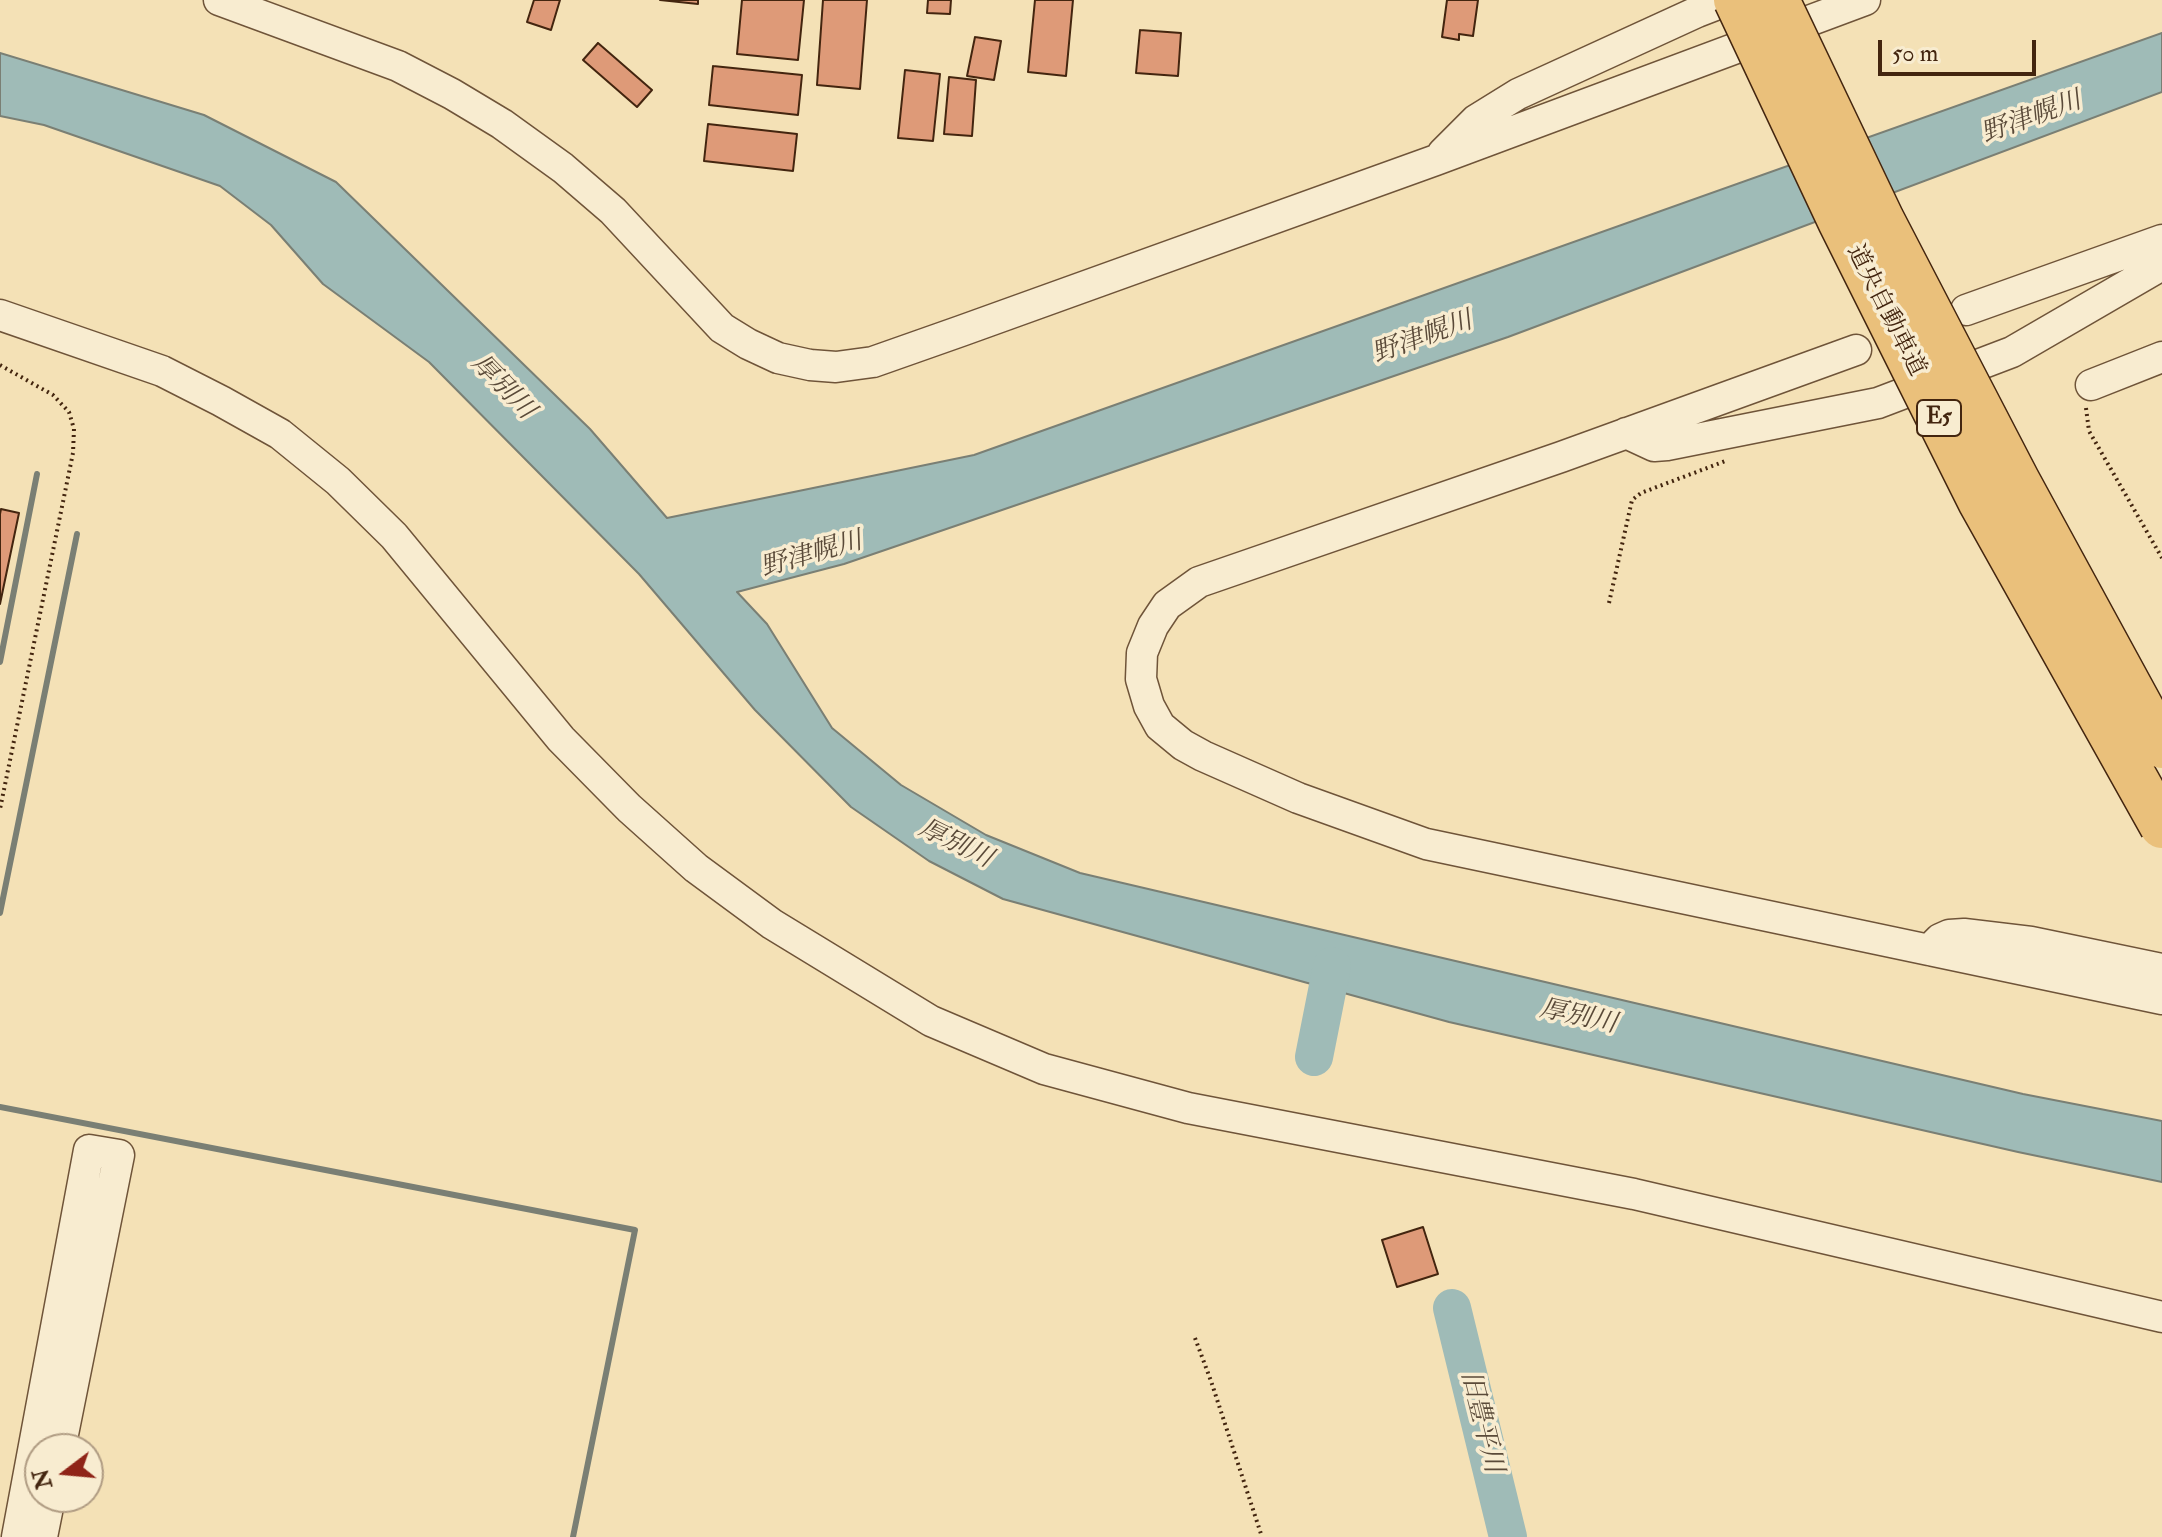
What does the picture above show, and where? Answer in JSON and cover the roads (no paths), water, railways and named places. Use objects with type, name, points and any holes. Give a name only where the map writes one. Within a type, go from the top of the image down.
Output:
[{"type":"highway","name":"道央自動車道","points":[[1736,0],[1840,221],[1980,501],[2162,826]]},
{"type":"highway","name":"道央自動車道","points":[[1777,0],[1889,233],[2017,480],[2162,746]]},
{"type":"lane","points":[[219,0],[398,66],[452,94],[502,124],[563,168],[613,211],[722,328],[778,358],[836,367],[873,362],[1436,160],[1865,0]]},
{"type":"lane","points":[[1436,160],[1476,120],[1518,94],[1728,0]]},
{"type":"lane","points":[[1966,310],[2162,240]]},
{"type":"lane","points":[[1626,433],[1654,446],[1667,445],[1878,403],[2012,352],[2162,265]]},
{"type":"lane","points":[[0,315],[162,371],[280,434],[338,481],[394,536],[561,739],[651,828],[696,868],[772,924],[931,1021],[1044,1069],[1188,1108],[1634,1194],[2162,1317]]},
{"type":"lane","points":[[1856,350],[1199,582],[1167,605],[1153,626],[1142,653],[1141,679],[1149,706],[1160,726],[1183,745],[1203,756],[1298,798],[1426,844],[2162,999]]},
{"type":"lane","points":[[2091,385],[2162,357]]},
{"type":"lane","points":[[1929,950],[1940,939],[1964,934],[2031,942],[2162,969]]},
{"type":"lane","points":[[36,1433],[89,1150],[119,1155],[63,1433]]},
{"type":"lane","points":[[17,1537],[24,1499]]},
{"type":"lane","points":[[42,1537],[47,1513]]},
{"type":"water","points":[[2162,33],[2162,92],[1508,337],[844,564],[737,592],[767,624],[832,728],[901,785],[986,835],[1080,873],[2023,1094],[2162,1121],[2162,1182],[1449,1022],[1003,899],[929,861],[851,807],[755,710],[639,574],[429,362],[323,284],[271,225],[220,186],[44,125],[0,116],[0,53],[204,115],[336,182],[590,429],[667,518],[974,455]]},
{"type":"waterway","points":[[0,662],[37,474]]},
{"type":"waterway","points":[[0,913],[77,534]]},
{"type":"waterway","name":"旧豊平川","points":[[1314,1057],[1332,966]]},
{"type":"waterway","points":[[0,1107],[635,1230],[573,1537]]},
{"type":"waterway","name":"旧豊平川","points":[[1452,1308],[1508,1537]]},
{"type":"water label","name":"野津幌川","points":[[2032,119]]},
{"type":"water label","name":"野津幌川","points":[[1423,339]]},
{"type":"water label","name":"厚別川","points":[[502,388]]},
{"type":"water label","name":"野津幌川","points":[[812,556]]},
{"type":"water label","name":"厚別川","points":[[955,845]]},
{"type":"water label","name":"厚別川","points":[[1578,1018]]}]
